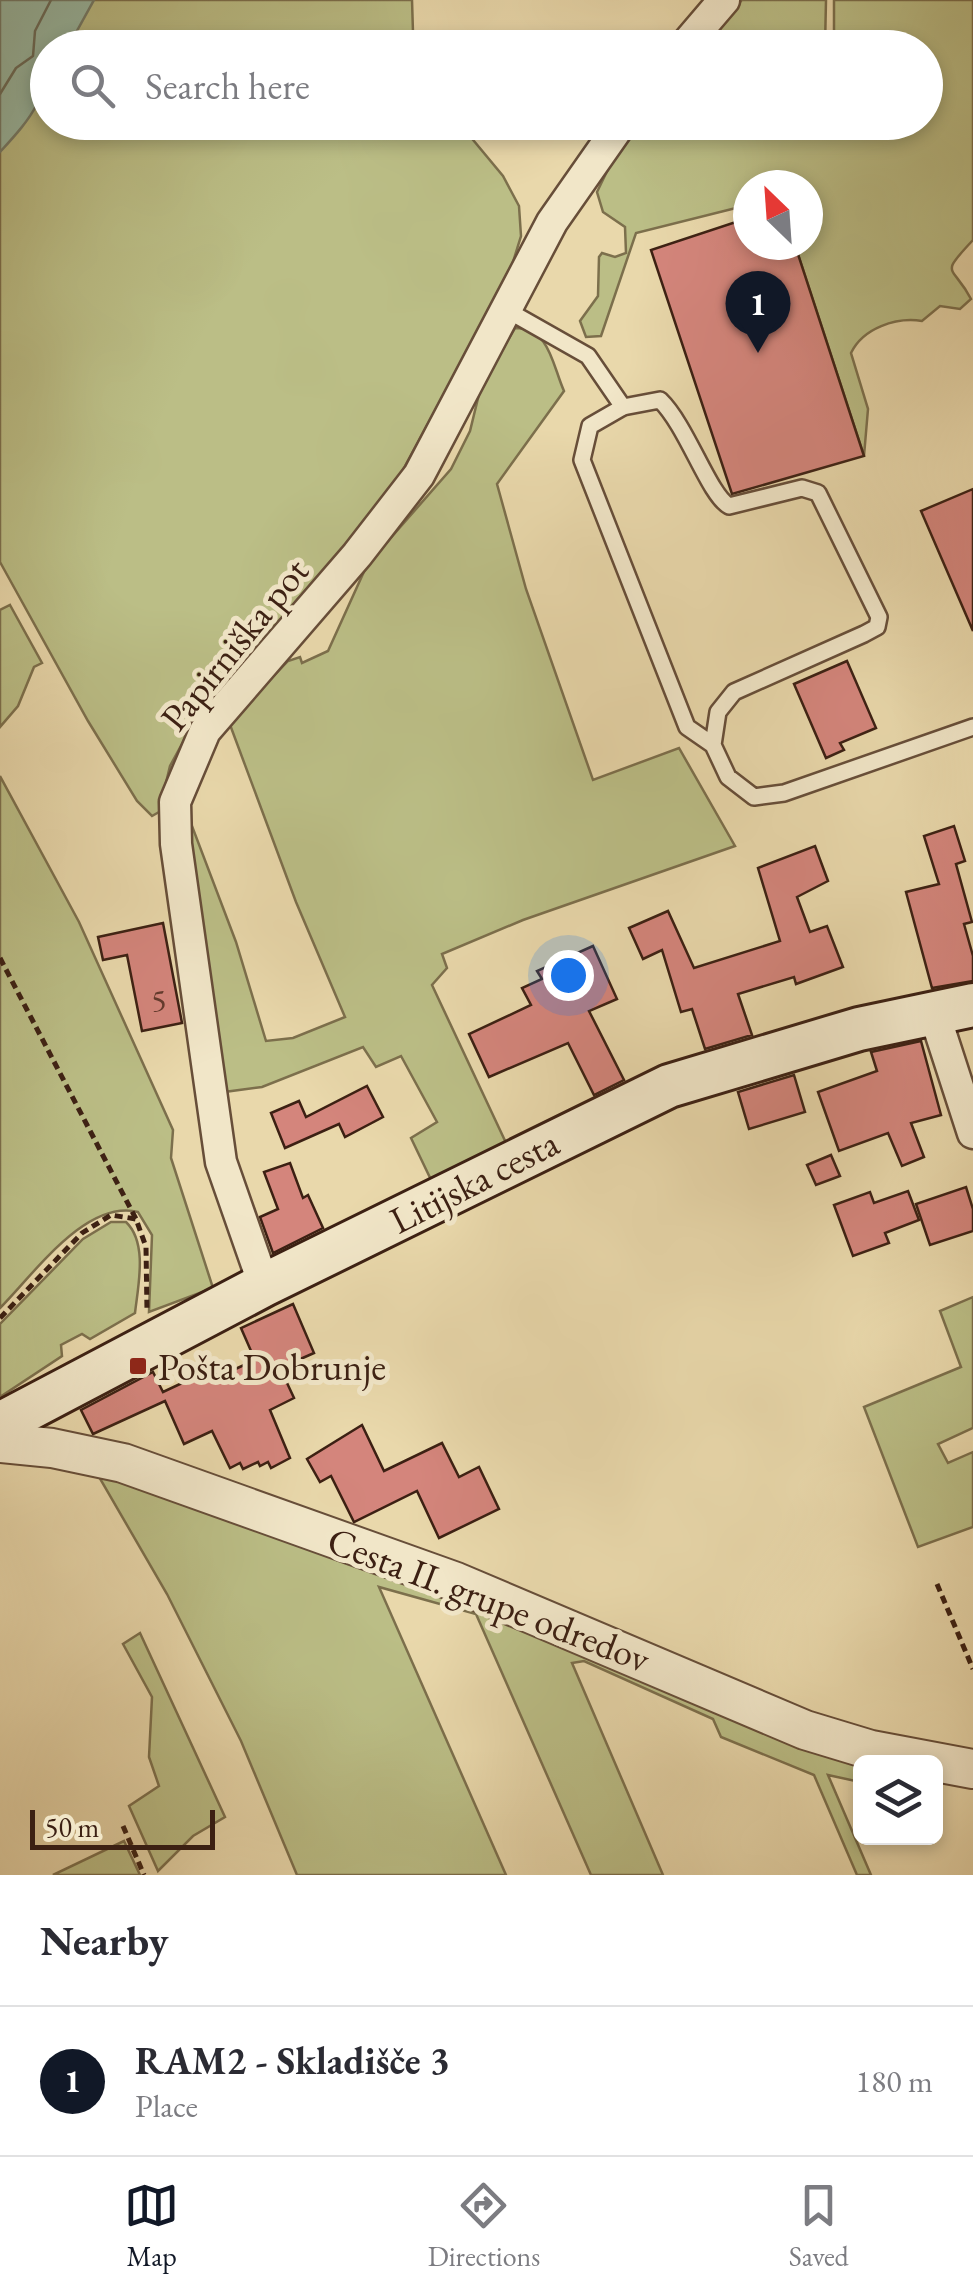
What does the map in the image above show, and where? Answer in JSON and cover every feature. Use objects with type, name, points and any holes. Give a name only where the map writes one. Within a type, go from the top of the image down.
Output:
[{"type":"main road","name":"Litijska cesta","points":[[0,1424],[264,1285],[669,1086],[843,1033],[954,1009]]},
{"type":"street","points":[[698,30],[724,0]]},
{"type":"street","name":"Papirniška pot","points":[[264,1285],[221,1162],[176,844],[176,802],[205,731],[357,555],[419,475],[552,222],[609,140]]},
{"type":"street","points":[[954,1009],[973,1133]]},
{"type":"street","name":"Cesta II. grupe odredov","points":[[0,1443],[52,1448],[122,1462],[456,1582],[804,1730],[871,1750],[973,1769]]},
{"type":"lane","points":[[505,309],[588,356],[624,407]]},
{"type":"lane","points":[[713,745],[718,712],[734,692],[864,634],[877,627],[879,617],[818,493],[802,488],[729,506],[719,501],[693,444],[660,400],[624,407],[590,426],[582,460],[687,727],[713,745],[728,777],[754,796],[784,793],[973,728]]},
{"type":"path","points":[[0,958],[136,1219],[146,1246],[148,1344]]},
{"type":"path","points":[[0,1318],[82,1233],[111,1216],[136,1219]]},
{"type":"path","points":[[937,1584],[973,1670]]},
{"type":"path","points":[[123,1826],[144,1875]]},
{"type":"green space","points":[[79,0],[412,0],[413,30],[69,30]]},
{"type":"green space","points":[[742,0],[826,0],[825,30],[714,30]]},
{"type":"green space","points":[[834,0],[973,0],[973,240],[952,266],[971,299],[960,309],[940,306],[922,321],[881,326],[856,344],[851,353],[868,409],[864,456],[800,260],[823,260],[823,170],[733,170],[733,209],[636,233],[601,336],[586,337],[580,321],[598,296],[599,257],[602,253],[615,257],[626,253],[625,227],[603,212],[597,192],[628,140],[943,140],[943,30],[834,30]]},
{"type":"green space","points":[[30,93],[30,140],[473,140],[503,176],[519,206],[521,236],[509,275],[399,477],[350,542],[188,733],[170,766],[159,812],[152,816],[137,801],[88,721],[0,562],[0,118]]},
{"type":"green space","points":[[515,328],[536,334],[543,341],[564,391],[497,484],[526,589],[593,780],[679,748],[735,846],[523,920],[442,954],[447,968],[432,985],[507,1145],[434,1186],[411,1138],[437,1122],[401,1056],[376,1067],[363,1047],[262,1087],[224,1092],[187,825],[192,826],[236,942],[266,1041],[293,1038],[345,1017],[296,902],[229,722],[288,661],[300,657],[302,663],[328,651],[367,565],[451,469],[470,431],[481,386]]},
{"type":"green space","points":[[10,605],[42,663],[34,667],[18,706],[0,727],[0,610]]},
{"type":"green space","points":[[0,776],[79,922],[173,1130],[171,1158],[213,1288],[149,1312],[152,1235],[138,1212],[119,1211],[99,1217],[62,1242],[0,1308]]},
{"type":"green space","points":[[111,1222],[126,1222],[137,1241],[140,1265],[135,1313],[90,1339],[82,1334],[61,1345],[62,1356],[0,1397],[0,1324],[83,1239]]},
{"type":"green space","points":[[973,1297],[973,1428],[938,1444],[948,1463],[973,1452],[973,1527],[918,1547],[864,1407],[961,1367],[940,1311]]},
{"type":"green space","points":[[95,1470],[246,1518],[853,1759],[853,1780],[828,1775],[853,1833],[853,1845],[858,1845],[871,1875],[857,1875],[814,1775],[721,1737],[713,1719],[584,1661],[572,1663],[663,1875],[591,1875],[476,1614],[379,1587],[506,1875],[297,1875],[241,1741],[167,1594]]},
{"type":"green space","points":[[140,1633],[225,1817],[193,1836],[158,1871],[129,1806],[159,1786],[149,1757],[152,1697],[123,1644]]},
{"type":"green space","points":[[124,1841],[140,1875],[53,1875]]},
{"type":"water","points":[[0,0],[94,0],[77,30],[30,30],[30,114],[0,152]]},
{"type":"building","points":[[733,223],[733,260],[800,260],[864,456],[732,494],[651,250]]},
{"type":"building","points":[[973,489],[973,631],[921,511]]},
{"type":"building","points":[[847,661],[876,728],[840,743],[844,750],[826,758],[794,684]]},
{"type":"building","points":[[954,826],[965,861],[956,864],[972,922],[964,924],[973,956],[973,981],[932,988],[906,892],[939,884],[924,836]]},
{"type":"building","points":[[815,846],[828,881],[797,897],[810,932],[827,926],[843,967],[796,984],[794,977],[738,994],[752,1035],[705,1049],[692,1009],[681,1012],[662,950],[643,959],[629,928],[668,911],[694,968],[780,941],[758,868]]},
{"type":"building","points":[[163,923],[182,1023],[142,1031],[127,955],[103,960],[98,937]]},
{"type":"building","points":[[593,946],[617,999],[589,1011],[624,1080],[594,1095],[568,1043],[489,1077],[469,1034],[531,1005],[522,988],[542,979],[537,971]]},
{"type":"building","points":[[921,1041],[941,1115],[911,1123],[924,1157],[902,1166],[888,1133],[839,1151],[818,1092],[877,1071],[871,1052]]},
{"type":"building","points":[[794,1075],[805,1112],[749,1129],[738,1092]]},
{"type":"building","points":[[367,1086],[383,1117],[345,1137],[339,1124],[285,1148],[271,1113],[299,1101],[306,1117]]},
{"type":"building","points":[[831,1155],[840,1176],[816,1185],[807,1165]]},
{"type":"building","points":[[290,1163],[303,1198],[308,1195],[323,1228],[273,1253],[260,1217],[278,1209],[264,1172]]},
{"type":"building","points":[[966,1187],[973,1209],[973,1231],[930,1245],[916,1204]]},
{"type":"building","points":[[908,1191],[919,1220],[885,1233],[889,1243],[853,1256],[834,1205],[870,1192],[874,1203]]},
{"type":"building","points":[[293,1304],[314,1353],[280,1368],[294,1398],[270,1410],[290,1458],[271,1468],[268,1462],[260,1466],[258,1462],[243,1469],[240,1463],[230,1468],[212,1431],[184,1444],[165,1401],[93,1434],[81,1410],[153,1372],[163,1392],[214,1368],[218,1377],[255,1360],[241,1328]]},
{"type":"building","points":[[362,1425],[384,1471],[442,1443],[459,1477],[479,1467],[499,1509],[439,1538],[417,1491],[354,1522],[331,1476],[320,1482],[307,1459]]},
{"type":"place","name":"RAM2 - Skladišče 3","points":[[758,353]]},
{"type":"place","name":"Pošta Dobrunje","points":[[138,1366]]}]
